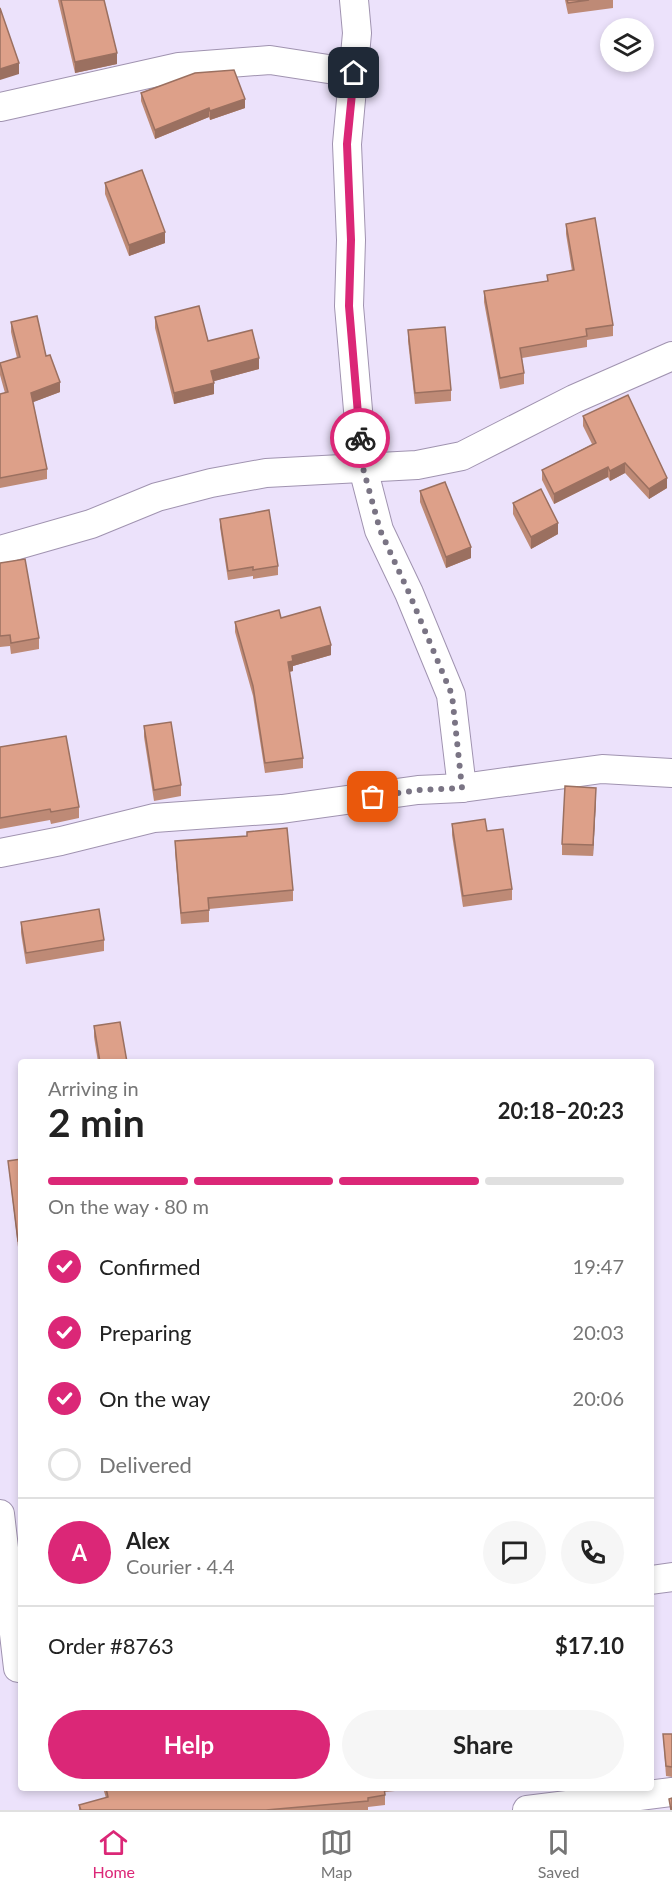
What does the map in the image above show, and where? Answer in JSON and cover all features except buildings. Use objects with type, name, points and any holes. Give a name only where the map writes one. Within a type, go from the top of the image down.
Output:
[{"type":"street","points":[[354,0],[357,33],[347,144],[351,240],[349,306],[363,468],[380,530],[452,695],[462,788]]},
{"type":"street","points":[[0,107],[179,67],[270,60],[354,73]]},
{"type":"street","points":[[0,550],[91,524],[157,497],[211,483],[266,473],[417,465],[462,456],[574,399],[672,356]]},
{"type":"street","points":[[0,853],[61,841],[154,818],[282,809],[418,790],[462,788],[602,769],[672,772]]},
{"type":"street","points":[[0,1514],[13,1669]]},
{"type":"street","points":[[654,1580],[672,1577]]},
{"type":"street","points":[[528,1810],[619,1804],[672,1792]]},
{"type":"way so far","points":[[360,438],[363,468],[380,530],[452,695],[462,788],[418,790],[373,797]]},
{"type":"route","points":[[354,73],[347,144],[351,240],[349,306],[360,438]]}]
